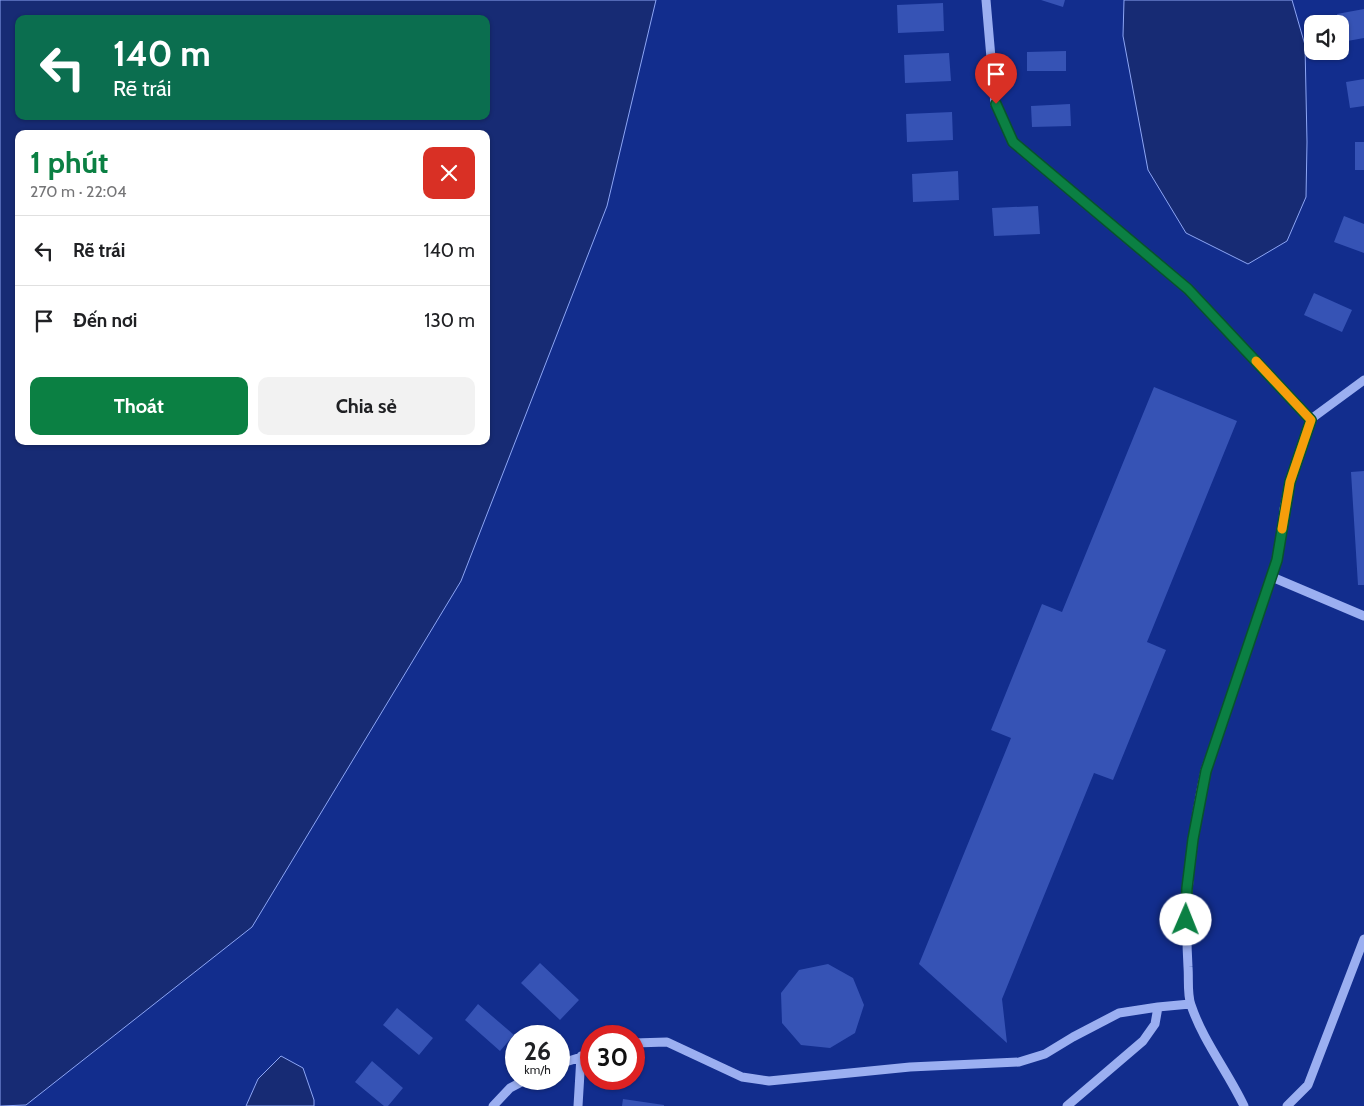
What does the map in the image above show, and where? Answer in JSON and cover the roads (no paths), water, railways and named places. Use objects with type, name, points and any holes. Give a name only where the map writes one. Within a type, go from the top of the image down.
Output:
[{"type":"street","points":[[986,0],[996,104],[1013,142],[1188,289],[1311,420]]},
{"type":"street","points":[[1244,1106],[1190,1004],[1186,937],[1187,888],[1198,807],[1206,771],[1272,577],[1281,540],[1284,509],[1290,482],[1311,420],[1364,380]]},
{"type":"street","points":[[1272,577],[1364,616]]},
{"type":"street","points":[[1287,1106],[1308,1085],[1364,939]]},
{"type":"street","points":[[645,1043],[667,1042],[742,1077],[768,1081],[910,1067],[1019,1062],[1045,1054],[1119,1013],[1190,1004]]},
{"type":"street","points":[[1067,1106],[1143,1041],[1155,1024],[1158,1007]]},
{"type":"street","points":[[578,1106],[580,1073]]},
{"type":"street","points":[[493,1106],[508,1090]]}]
